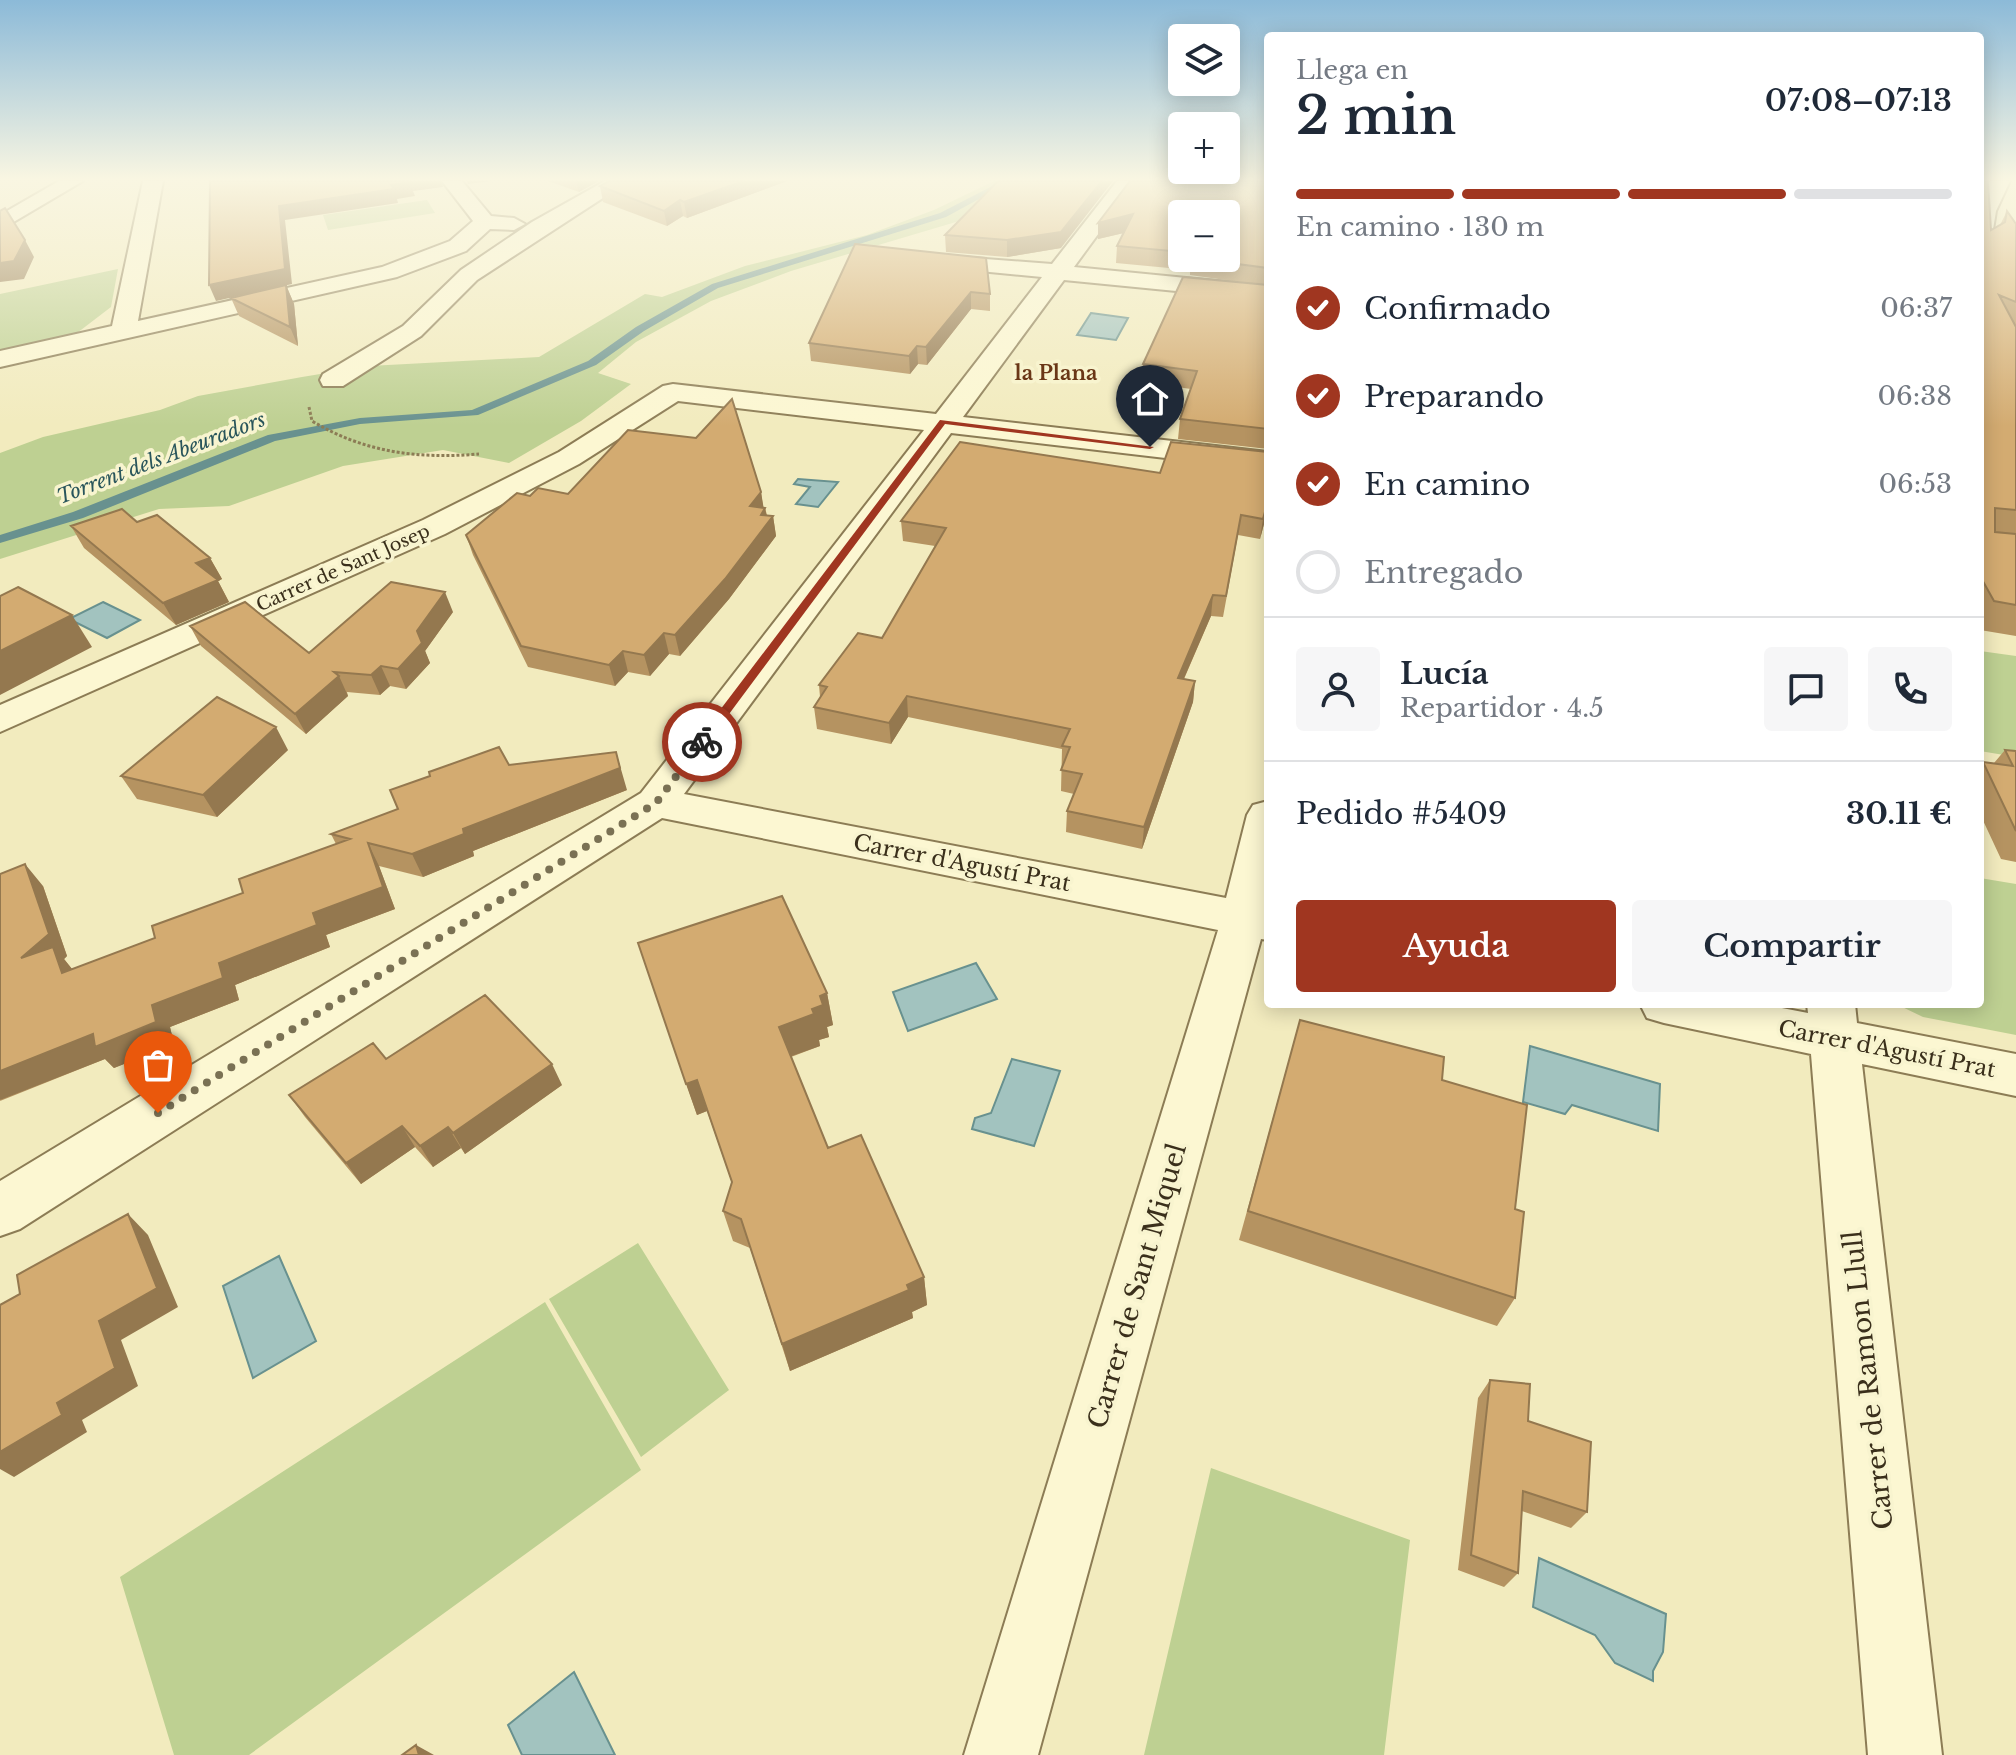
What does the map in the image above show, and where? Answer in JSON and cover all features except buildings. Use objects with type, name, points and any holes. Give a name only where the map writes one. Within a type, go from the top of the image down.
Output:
[{"type":"street","points":[[124,331],[137,263]]},
{"type":"street","points":[[0,359],[389,272],[413,263]]},
{"type":"street","points":[[333,380],[412,331],[436,311],[469,275],[487,263]]},
{"type":"street","points":[[970,263],[1264,293]]},
{"type":"street","points":[[0,1211],[656,803],[1064,263]]},
{"type":"street","points":[[389,272],[469,275]]},
{"type":"street","name":"Carrer de Sant Josep","points":[[0,720],[434,527],[569,458],[673,392],[943,422]]},
{"type":"street","points":[[943,422],[1264,461]]},
{"type":"street","name":"Carrer d'Agustí Prat","points":[[656,803],[1256,921]]},
{"type":"street","name":"Carrer de Sant Miquel","points":[[1001,1755],[1256,921],[1264,850]]},
{"type":"street","name":"Carrer d'Agustí Prat","points":[[1704,1008],[1832,1021],[2016,1075]]},
{"type":"street","name":"Carrer de Ramon Llull","points":[[1832,1021],[1905,1755]]},
{"type":"path","points":[[333,380],[313,397],[308,412],[312,421],[344,440],[389,453],[419,457],[491,453]]},
{"type":"green space","points":[[757,263],[818,263],[711,301],[636,342],[598,373],[631,384],[581,421],[509,463],[443,450],[343,466],[229,506],[159,509],[0,559],[0,453],[43,437],[160,410],[198,396],[302,377],[369,366],[539,357],[645,294],[662,297]]},
{"type":"green space","points":[[118,269],[111,307],[77,333],[0,350],[0,294]]},
{"type":"green space","points":[[1984,652],[2016,656],[2016,757],[1984,752]]},
{"type":"green space","points":[[1984,879],[2016,884],[2016,1035],[1923,1017],[1904,1008],[1984,1008]]},
{"type":"green space","points":[[638,1243],[729,1390],[641,1457],[549,1299]]},
{"type":"green space","points":[[545,1302],[641,1470],[249,1755],[174,1755],[120,1577]]},
{"type":"green space","points":[[1211,1468],[1410,1540],[1384,1755],[1144,1755]]},
{"type":"water","points":[[1091,313],[1128,318],[1116,340],[1077,335]]},
{"type":"water","points":[[798,479],[838,482],[818,507],[796,504],[810,487],[794,484]]},
{"type":"water","points":[[103,602],[140,620],[107,638],[69,619]]},
{"type":"water","points":[[976,963],[997,999],[908,1031],[893,992]]},
{"type":"water","points":[[1530,1046],[1660,1084],[1658,1131],[1572,1105],[1565,1114],[1523,1102]]},
{"type":"water","points":[[1012,1059],[1060,1071],[1034,1146],[972,1129],[975,1118],[991,1113]]},
{"type":"water","points":[[279,1256],[316,1341],[253,1378],[223,1286]]},
{"type":"water","points":[[1539,1558],[1666,1614],[1663,1652],[1653,1671],[1653,1681],[1615,1663],[1595,1635],[1533,1607]]},
{"type":"water","points":[[574,1672],[615,1755],[522,1755],[508,1725]]},
{"type":"waterway","name":"Torrent dels Abeuradors","points":[[0,539],[78,515],[272,438],[360,421],[474,413],[592,363],[640,329],[715,286],[789,263]]},
{"type":"way so far","points":[[158,1113],[656,803],[702,742]]},
{"type":"district","name":"la Plana","points":[[1056,373]]},
{"type":"route","points":[[702,742],[943,422],[1150,447]]}]
